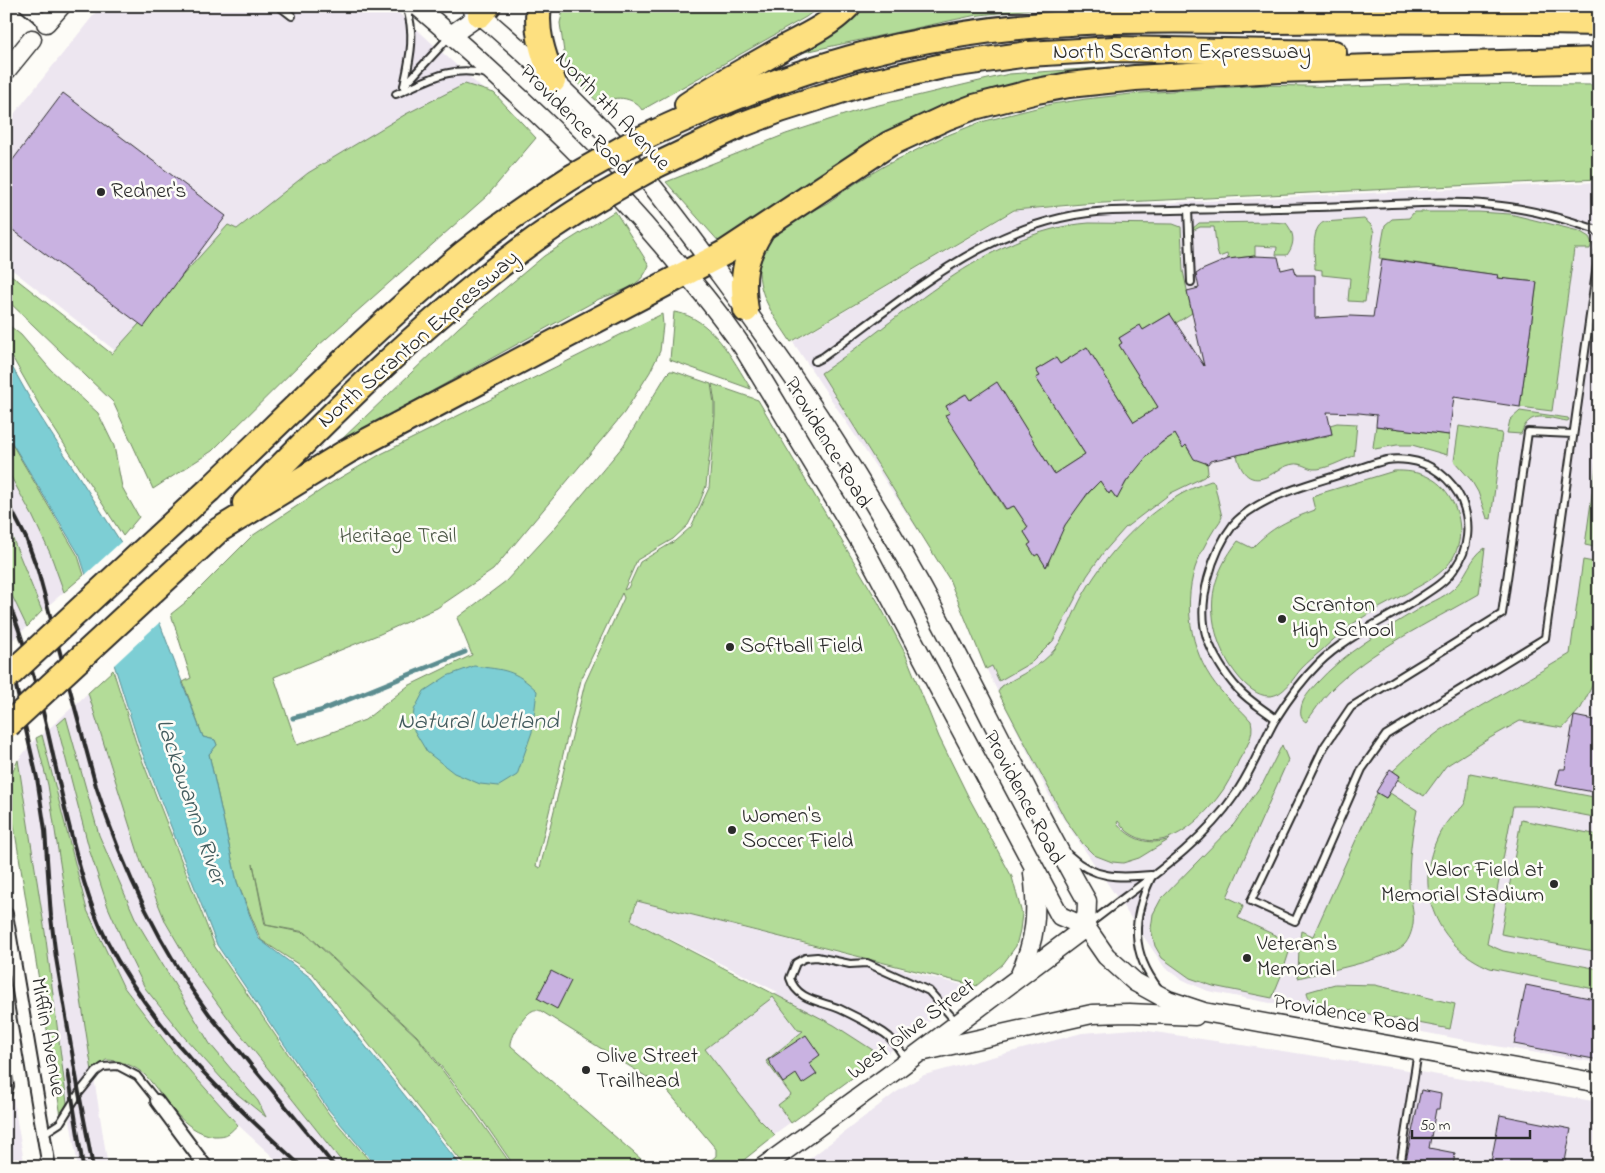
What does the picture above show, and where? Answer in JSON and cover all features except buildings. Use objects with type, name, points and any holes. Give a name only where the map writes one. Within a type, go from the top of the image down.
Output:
[{"type":"highway","points":[[538,6],[540,39],[553,81]]},
{"type":"highway","points":[[634,142],[723,82],[819,29],[848,6]]},
{"type":"highway","points":[[1300,6],[1434,20]]},
{"type":"highway","name":"North Scranton Expressway","points":[[6,678],[209,490],[378,329],[430,283],[501,225],[572,177],[634,142],[730,99],[812,70],[896,47],[1025,26],[1112,21],[1434,20],[1599,23]]},
{"type":"highway","name":"North Scranton Expressway","points":[[7,726],[219,530],[302,444],[451,307],[520,250],[595,200],[655,166],[741,126],[780,110],[859,85],[943,66],[1028,54],[1113,49],[1156,49],[1599,59]]},
{"type":"highway","points":[[219,530],[348,451],[740,244],[889,144],[917,130],[974,107],[1037,91],[1101,81],[1227,72],[1599,59]]},
{"type":"highway","points":[[746,310],[743,290],[746,264],[753,245],[763,228]]},
{"type":"main road","points":[[46,23],[61,6]]},
{"type":"main road","points":[[417,6],[451,35],[475,8]]},
{"type":"main road","name":"North 7th Avenue","points":[[475,8],[595,122],[665,202],[709,261]]},
{"type":"main road","name":"Providence Road","points":[[451,35],[499,77],[607,183],[686,273],[727,324],[744,348],[864,548],[1060,916],[1086,927]]},
{"type":"main road","points":[[6,72],[32,39]]},
{"type":"main road","name":"Providence Road","points":[[709,261],[746,310],[827,428],[891,532],[924,590],[1087,901],[1086,927],[1098,946],[1116,966],[1135,982],[1168,1000],[1185,1007],[1225,1017],[1599,1083]]},
{"type":"main road","points":[[1019,977],[1028,957],[1035,926],[1032,863]]},
{"type":"main road","name":"West Olive Street","points":[[763,1167],[914,1057],[1086,927]]},
{"type":"main road","points":[[914,1057],[1092,1014],[1129,1013],[1225,1017]]},
{"type":"street","points":[[26,6],[46,23]]},
{"type":"street","name":"Mifflin Avenue","points":[[7,918],[49,1167]]},
{"type":"street","points":[[157,1101],[206,1167]]},
{"type":"lane","points":[[279,6],[292,16]]},
{"type":"lane","points":[[404,86],[412,46],[411,25],[406,6]]},
{"type":"lane","points":[[451,35],[396,94],[438,75],[453,71],[477,72],[499,77]]},
{"type":"lane","points":[[815,361],[937,274],[975,250],[1015,231],[1070,215],[1094,212],[1316,208],[1431,203],[1491,205],[1520,209],[1566,220],[1595,229],[1599,234]]},
{"type":"lane","points":[[1188,209],[1191,282]]},
{"type":"lane","points":[[1572,434],[1528,432],[1502,614],[1351,708],[1324,747],[1251,901],[1295,921],[1362,769],[1386,735],[1545,638],[1599,251]]},
{"type":"lane","points":[[1086,927],[1191,844],[1223,811],[1244,780],[1276,718],[1310,673],[1331,653],[1363,630],[1443,582],[1452,572],[1461,558],[1467,536],[1466,513],[1454,488],[1430,466],[1420,462],[1405,460],[1382,462],[1282,494],[1260,504],[1245,515],[1234,525],[1218,550],[1208,580],[1204,612],[1207,638],[1218,661],[1236,687],[1249,699],[1276,718]]},
{"type":"lane","points":[[1055,842],[1075,861],[1094,872],[1117,877],[1152,875]]},
{"type":"lane","points":[[1152,875],[1140,904],[1136,926],[1137,940],[1144,966],[1151,979],[1168,1000]]},
{"type":"lane","points":[[914,1057],[886,1034],[838,1008],[811,1000],[797,990],[790,978],[796,963],[812,956],[846,964],[862,962],[875,966],[929,991],[958,1024]]},
{"type":"lane","points":[[1400,1167],[1418,1050]]},
{"type":"lane","points":[[6,1064],[10,1086],[6,1100]]},
{"type":"lane","points":[[43,1134],[60,1123],[79,1093],[96,1072],[103,1067],[118,1066],[137,1076],[157,1101]]},
{"type":"shaded area","points":[[101,6],[391,6],[486,92],[127,360],[6,265],[6,124]]},
{"type":"shaded area","name":"Scranton High School","points":[[1599,182],[1599,1063],[1501,1047],[1208,991],[1179,978],[1165,968],[1054,805],[981,658],[951,580],[793,342],[1016,210]]},
{"type":"shaded area","points":[[6,468],[50,553],[64,592],[42,611],[6,522]]},
{"type":"shaded area","points":[[6,583],[27,627],[6,646]]},
{"type":"shaded area","points":[[88,693],[141,862],[166,923],[194,971],[231,1022],[346,1167],[284,1167],[238,1125],[174,1053],[123,986],[87,910],[42,735]],"holes":[[[65,718],[99,835],[136,920],[210,1044],[258,1101],[265,1116],[231,1089],[185,1038],[128,953],[108,907],[90,852]]]},
{"type":"shaded area","points":[[36,738],[48,785],[108,1167],[78,1167],[67,1103],[45,932],[18,760]]},
{"type":"shaded area","points":[[638,901],[974,988],[884,1056],[770,1137],[702,1048],[778,992],[632,920]]},
{"type":"shaded area","points":[[1135,1029],[1402,1069],[1599,1102],[1599,1167],[799,1167],[895,1093],[924,1075],[1082,1033]]},
{"type":"shaded area","points":[[6,1058],[25,1167],[6,1167]]},
{"type":"green space","points":[[564,6],[821,6],[806,17],[642,110],[633,102],[622,98],[611,99],[600,104],[570,76],[566,67],[560,23]]},
{"type":"green space","points":[[862,6],[1057,6],[972,16],[800,53],[841,27]]},
{"type":"green space","points":[[1099,68],[1113,69],[884,137],[773,205],[721,244],[666,182],[786,134],[862,109],[1009,74]]},
{"type":"green space","points":[[465,84],[494,93],[536,138],[487,196],[318,346],[212,451],[153,489],[113,402],[6,299],[6,271],[112,354],[228,225],[237,229],[308,173],[406,114]]},
{"type":"green space","points":[[1433,84],[1599,85],[1599,179],[1083,204],[1014,210],[791,342],[764,297],[761,288],[759,267],[756,265],[762,248],[774,235],[807,211],[812,211],[827,203],[886,165],[943,137],[981,122],[1052,104],[1141,93],[1264,85],[1346,87]]},
{"type":"green space","points":[[615,211],[649,265],[641,279],[629,288],[599,299],[338,443],[459,327],[544,256]]},
{"type":"green space","points":[[1414,212],[1510,214],[1579,231],[1589,237],[1592,243],[1590,249],[1574,249],[1552,411],[1520,407],[1537,282],[1497,278],[1497,275],[1379,258],[1385,225],[1392,219],[1409,218]]},
{"type":"green space","points":[[1364,219],[1371,225],[1374,232],[1365,302],[1348,301],[1350,278],[1322,275],[1322,270],[1315,269],[1315,236],[1320,225],[1324,222]]},
{"type":"green space","points":[[1089,223],[1173,224],[1181,227],[1183,271],[1192,313],[1176,323],[1170,314],[1143,330],[1140,326],[1119,338],[1122,343],[1120,346],[1158,407],[1134,422],[1087,347],[1060,364],[1056,358],[1036,370],[1040,376],[1036,378],[1085,454],[1054,474],[997,383],[970,400],[965,394],[946,406],[950,413],[946,415],[1005,509],[1014,506],[1028,527],[1024,532],[1031,543],[1029,545],[1035,555],[1038,554],[1046,566],[1061,531],[1084,499],[1100,481],[1108,493],[1111,491],[1116,498],[1142,461],[1154,449],[1175,434],[1183,447],[1186,445],[1189,451],[1202,441],[1204,462],[1207,464],[1208,473],[1204,477],[1171,493],[1125,528],[1103,553],[1087,576],[1053,641],[1032,662],[999,681],[992,666],[986,669],[949,579],[821,373],[914,303],[980,259],[1015,242],[1051,229]]},
{"type":"green space","points":[[1199,223],[1286,223],[1291,231],[1293,243],[1287,255],[1276,255],[1277,247],[1255,246],[1255,256],[1228,259],[1227,254],[1219,257],[1214,227],[1200,227],[1191,230]]},
{"type":"green space","points":[[674,312],[700,322],[710,331],[729,353],[751,389],[670,360]]},
{"type":"green space","name":"Heritage Trail","points":[[662,314],[663,325],[660,351],[650,372],[624,413],[493,570],[437,608],[380,634],[274,677],[297,745],[365,720],[408,686],[472,655],[457,618],[506,581],[552,531],[623,446],[667,374],[673,371],[711,384],[714,416],[706,486],[688,525],[673,539],[637,560],[624,590],[628,588],[640,562],[675,541],[691,527],[709,488],[715,415],[715,403],[712,384],[758,400],[878,602],[905,653],[939,737],[968,796],[1012,877],[1022,914],[1016,946],[1003,964],[976,986],[637,901],[631,920],[834,1025],[882,1056],[791,1123],[778,1105],[791,1095],[766,1061],[803,1031],[798,1030],[773,997],[705,1049],[759,1119],[775,1135],[735,1167],[703,1167],[716,1156],[716,1149],[666,1089],[541,1011],[535,1010],[525,1017],[518,1027],[511,1046],[650,1167],[515,1167],[474,1108],[417,1036],[305,932],[266,925],[253,864],[265,925],[305,933],[417,1037],[513,1167],[466,1167],[313,974],[261,940],[237,882],[209,754],[217,745],[215,740],[203,737],[183,682],[191,678],[171,614],[186,602],[252,536],[333,482],[381,454]],"holes":[[[622,593],[624,598],[585,683],[540,868],[536,866],[581,680]]]},
{"type":"green space","points":[[6,323],[21,335],[51,370],[98,413],[114,446],[122,487],[139,517],[123,536],[41,408],[11,355],[6,351]]},
{"type":"green space","points":[[1520,411],[1568,418],[1569,420],[1546,417],[1534,418],[1524,426],[1521,434],[1507,433],[1510,420]]},
{"type":"green space","points":[[1337,423],[1357,424],[1354,456],[1318,469],[1294,464],[1283,467],[1260,479],[1250,477],[1240,466],[1237,455],[1332,435],[1330,425]]},
{"type":"green space","points":[[1376,426],[1449,435],[1447,455],[1412,445],[1397,445],[1375,449],[1373,447]]},
{"type":"green space","points":[[1459,426],[1502,433],[1491,519],[1487,518],[1478,492],[1471,480],[1454,461]]},
{"type":"green space","points":[[6,434],[78,556],[84,575],[64,592],[50,553],[6,468]]},
{"type":"green space","points":[[1599,444],[1599,548],[1585,545]]},
{"type":"green space","points":[[1394,471],[1411,472],[1427,476],[1446,491],[1458,515],[1460,533],[1453,558],[1433,578],[1366,615],[1345,629],[1304,666],[1284,690],[1269,696],[1252,690],[1237,675],[1225,657],[1214,626],[1214,588],[1223,564],[1230,553],[1238,541],[1252,548],[1281,525],[1315,510],[1312,498],[1315,495]]},
{"type":"green space","points":[[1211,481],[1214,482],[1222,517],[1198,559],[1195,568],[1190,600],[1192,632],[1203,664],[1211,678],[1221,691],[1251,721],[1251,736],[1221,793],[1201,816],[1180,833],[1156,841],[1143,839],[1129,833],[1118,821],[1117,823],[1128,834],[1141,840],[1155,842],[1170,839],[1139,858],[1123,863],[1112,862],[1094,855],[1083,844],[1065,819],[998,692],[1002,686],[1050,655],[1063,636],[1094,577],[1121,542],[1137,526],[1172,499]]},
{"type":"green space","points":[[6,522],[42,611],[27,627],[6,583]]},
{"type":"green space","points":[[1485,548],[1479,594],[1401,638],[1363,663],[1330,691],[1306,722],[1303,720],[1301,711],[1305,699],[1327,673],[1351,652],[1449,592],[1458,584],[1476,557]]},
{"type":"green space","points":[[1583,560],[1599,563],[1599,672],[1581,708],[1563,728],[1520,721],[1446,766],[1424,796],[1398,780],[1400,776],[1393,771],[1416,749],[1441,730],[1570,654]]},
{"type":"green space","points":[[113,670],[139,752],[215,947],[329,1114],[375,1167],[346,1167],[231,1022],[194,971],[166,923],[141,862],[88,693]]},
{"type":"green space","points":[[66,717],[99,835],[136,920],[210,1044],[258,1101],[266,1117],[231,1089],[185,1038],[145,988],[108,907],[90,852],[57,725]]},
{"type":"green space","points":[[42,735],[87,910],[123,986],[174,1053],[238,1125],[227,1134],[214,1136],[192,1128],[183,1121],[142,1072],[128,1064],[106,1060],[92,1071],[48,785],[36,738]]},
{"type":"green space","points":[[1282,745],[1288,760],[1227,897],[1242,904],[1243,907],[1238,918],[1292,943],[1272,998],[1213,986],[1190,978],[1162,958],[1155,946],[1151,929],[1153,914],[1161,899],[1234,824],[1264,781]]},
{"type":"green space","points":[[18,760],[45,932],[67,1103],[61,1116],[9,795],[9,780]]},
{"type":"green space","points":[[1470,773],[1599,798],[1599,818],[1536,806],[1513,806],[1487,944],[1503,951],[1599,969],[1599,990],[1490,968],[1472,959],[1456,946],[1444,932],[1435,915],[1430,897],[1428,878],[1430,859],[1441,830],[1465,803]]},
{"type":"green space","points":[[1377,793],[1386,798],[1390,793],[1417,810],[1410,864],[1409,887],[1413,908],[1413,927],[1410,935],[1404,945],[1384,956],[1298,978],[1301,931],[1313,936]]},
{"type":"green space","name":"Valor Field at Memorial Stadium","points":[[1521,820],[1599,835],[1599,952],[1501,934]]},
{"type":"green space","points":[[1335,984],[1375,985],[1455,1004],[1450,1029],[1317,1004],[1308,996],[1307,992]]},
{"type":"water","name":"Lackawanna River","points":[[6,356],[38,413],[131,558],[154,608],[203,737],[215,740],[217,745],[209,754],[237,882],[259,939],[311,978],[462,1167],[377,1167],[328,1109],[217,945],[140,747],[80,556],[6,433]]},
{"type":"water","name":"Natural Wetland","points":[[474,666],[515,674],[537,691],[532,732],[517,775],[499,786],[480,784],[454,773],[427,752],[412,727],[414,710],[424,691],[447,676]]},
{"type":"pier","points":[[123,540],[150,585],[161,621],[112,667],[83,577]]},
{"type":"waterway","points":[[293,718],[320,711],[465,652]]},
{"type":"railway","points":[[6,499],[26,538],[38,571],[96,786],[117,846],[143,904],[173,961],[209,1014],[335,1167]]},
{"type":"railway","points":[[6,599],[17,625],[38,691],[82,876],[106,939],[146,1003],[193,1062],[302,1167]]},
{"type":"railway","points":[[6,653],[15,682],[37,778],[45,830],[56,958],[93,1167]]},
{"type":"railway","points":[[68,1071],[83,1167]]},
{"type":"place","name":"Redner's","points":[[101,192]]},
{"type":"place","name":"Scranton High School","points":[[1282,619]]},
{"type":"place","name":"Softball Field","points":[[730,647]]},
{"type":"place","name":"Women's Soccer Field","points":[[732,830]]},
{"type":"place","name":"Valor Field at Memorial Stadium","points":[[1554,884]]},
{"type":"place","name":"Veteran's Memorial","points":[[1247,958]]},
{"type":"place","name":"Olive Street Trailhead","points":[[586,1070]]}]
